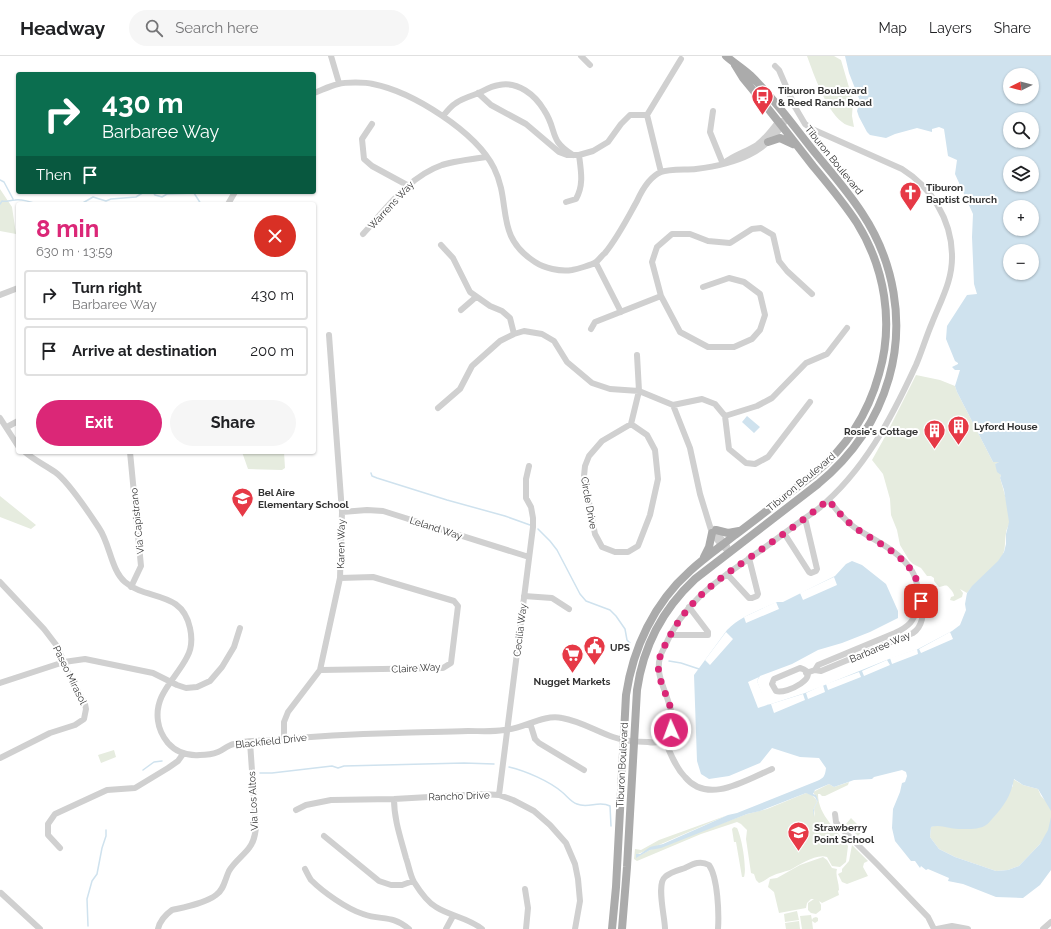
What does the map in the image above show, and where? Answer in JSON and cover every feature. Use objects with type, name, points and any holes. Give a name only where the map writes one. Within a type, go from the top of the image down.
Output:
[{"type":"main road","name":"Tiburon Boulevard","points":[[612,929],[616,887],[628,684],[632,664],[641,639],[664,599],[685,575],[822,467],[844,445],[858,424],[870,400],[878,381],[884,351],[886,330],[884,299],[881,279],[871,249],[850,214],[726,56]]},
{"type":"main road","name":"Tiburon Boulevard","points":[[622,928],[627,878],[636,697],[639,676],[645,656],[657,628],[668,610],[687,587],[729,552],[818,484],[848,455],[866,430],[876,411],[887,382],[894,352],[896,320],[894,300],[888,269],[877,239],[856,204],[787,118],[757,82],[743,69],[733,63]]},
{"type":"main road","points":[[768,142],[775,139],[784,139],[800,150]]},
{"type":"main road","points":[[701,561],[709,547],[713,530],[728,533],[740,531]]},
{"type":"street","points":[[331,56],[339,83]]},
{"type":"street","points":[[581,56],[590,65]]},
{"type":"street","points":[[661,172],[647,115],[681,59]]},
{"type":"street","points":[[772,769],[722,789],[712,790],[703,789],[691,783],[684,777],[672,757],[664,739],[671,730],[672,718],[660,681],[658,668],[661,655],[670,636],[689,607],[708,588],[805,518],[828,500],[852,477],[875,444],[916,364],[946,290],[951,274],[952,254],[951,243],[942,213],[925,187],[910,174],[883,160],[825,136],[805,124],[795,107],[779,70],[775,66]]},
{"type":"street","points":[[316,92],[339,83],[372,83],[394,89],[414,98],[443,116],[461,130],[487,157],[500,183],[507,228],[517,248],[538,264],[549,268],[571,270],[596,263],[616,239],[645,184],[661,172],[696,169],[748,157],[762,149],[780,125]]},
{"type":"street","points":[[443,116],[456,102],[494,86],[503,84],[518,86],[527,91],[536,99],[546,112],[559,145],[576,155],[582,179],[576,199],[566,202]]},
{"type":"street","points":[[478,93],[491,105],[526,124],[559,152],[567,155],[576,155],[592,151],[608,142],[621,124],[630,115],[647,115]]},
{"type":"street","points":[[713,111],[710,132],[723,164]]},
{"type":"street","points":[[723,164],[732,157],[746,152],[758,144],[787,118]]},
{"type":"street","points":[[372,124],[362,139],[364,159],[372,166],[407,185]]},
{"type":"street","name":"Warrens Way","points":[[363,234],[407,185],[416,178],[440,166],[487,157]]},
{"type":"street","points":[[703,287],[729,278],[744,282],[760,294],[765,315],[760,330],[752,339],[734,346],[708,347],[680,332],[661,296],[652,262],[657,247],[672,234],[690,234],[708,241],[730,243],[752,229],[761,228],[773,234],[779,261],[787,271],[812,294]]},
{"type":"street","points":[[442,245],[453,258],[470,292],[490,306],[502,311],[510,318],[514,334]]},
{"type":"street","points":[[596,263],[621,312]]},
{"type":"street","points":[[0,295],[16,289]]},
{"type":"street","points":[[461,310],[476,296]]},
{"type":"street","points":[[591,328],[595,322],[661,296]]},
{"type":"street","points":[[725,416],[758,406],[772,398],[806,363],[825,356],[847,328]]},
{"type":"street","points":[[438,408],[460,389],[472,366],[500,341],[514,334],[524,332],[542,334],[554,341],[567,362],[592,383],[610,389],[639,391],[673,405],[702,399],[715,404],[725,416],[729,449],[746,463],[755,464],[768,457],[810,402]]},
{"type":"street","name":"Karen Way","points":[[284,739],[284,722],[288,712],[320,670],[340,578],[342,512],[329,335]]},
{"type":"street","points":[[631,424],[639,391],[637,355]]},
{"type":"street","points":[[673,405],[690,448],[706,516],[713,530],[729,552]]},
{"type":"street","points":[[0,418],[16,443]]},
{"type":"street","points":[[7,427],[16,422]]},
{"type":"street","name":"Circle Drive","points":[[631,424],[647,435],[655,450],[658,479],[650,515],[638,546],[628,552],[615,552],[602,547],[595,534],[584,476],[585,466],[589,456],[602,441],[631,424]]},
{"type":"street","points":[[27,454],[34,460],[56,472],[67,483],[101,531],[108,545],[120,578],[131,587],[165,598],[182,611],[188,620],[191,631],[190,650],[187,657],[170,681],[159,702],[158,718],[161,731],[167,741],[183,754],[178,761],[135,788],[107,790],[55,814],[48,824],[48,835],[60,848]]},
{"type":"street","name":"Via Capistrano","points":[[130,454],[141,566],[131,587]]},
{"type":"street","name":"Cecilia Way","points":[[499,795],[533,518],[531,507],[526,498],[526,479],[529,466]]},
{"type":"street","name":"Barbaree Way","points":[[806,673],[815,670],[820,671],[915,632],[921,622],[923,608],[918,584],[907,565],[897,555],[845,520],[828,500]]},
{"type":"street","name":"Leland Way","points":[[342,512],[367,510],[383,511],[529,557]]},
{"type":"street","points":[[784,533],[809,572],[811,573],[817,571],[805,518]]},
{"type":"street","points":[[727,574],[750,598],[757,596],[758,594],[749,558]]},
{"type":"street","name":"Claire Way","points":[[320,670],[444,668],[451,663],[458,606],[454,601],[373,577],[340,578]]},
{"type":"street","name":"Paseo Mirasol","points":[[0,582],[51,637],[57,646],[86,709],[84,718],[75,725],[50,733],[0,758]]},
{"type":"street","points":[[524,596],[552,598],[569,609]]},
{"type":"street","name":"Barbaree Way","points":[[815,670],[818,665],[895,633],[906,626],[915,618],[921,601]]},
{"type":"street","points":[[670,636],[708,635],[708,632],[689,607]]},
{"type":"street","points":[[0,683],[64,662],[78,659],[92,659],[153,673],[186,688],[197,687],[210,681],[218,672],[234,647],[240,628]]},
{"type":"street","points":[[798,668],[802,669],[806,673],[806,679],[802,684],[781,692],[775,690],[772,682],[775,677],[798,668]]},
{"type":"street","name":"Blackfield Drive","points":[[183,754],[199,755],[218,752],[234,744],[250,742],[351,734],[507,730],[551,717],[578,722],[611,737],[624,740],[655,742],[664,739]]},
{"type":"street","points":[[530,723],[535,739],[539,743],[584,770]]},
{"type":"street","name":"Via Los Altos","points":[[158,929],[159,923],[167,913],[216,896],[221,891],[229,871],[236,861],[249,848],[255,836],[256,828],[250,742]]},
{"type":"street","name":"Rancho Drive","points":[[296,810],[306,805],[331,800],[394,799],[482,794],[499,795],[513,800],[534,811],[550,824],[566,843],[575,864],[578,879],[580,901],[575,929]]},
{"type":"street","points":[[394,799],[396,824],[413,881],[421,893],[434,906],[453,916],[465,919],[478,925],[482,929]]},
{"type":"street","points":[[835,814],[836,822],[840,827],[928,916],[934,929]]},
{"type":"street","points":[[324,836],[379,881],[391,885],[402,885],[413,881]]},
{"type":"street","points":[[665,929],[665,919],[660,888],[662,879],[669,874],[700,863],[709,866],[712,871],[718,908],[718,929]]},
{"type":"street","points":[[305,869],[311,879],[331,896],[350,908],[363,914],[392,919],[409,929]]},
{"type":"street","points":[[525,889],[528,908],[526,929]]},
{"type":"street","points":[[1,893],[40,929]]},
{"type":"street","points":[[446,929],[453,916]]},
{"type":"street","points":[[1044,929],[1051,922]]},
{"type":"street","points":[[937,929],[952,926],[968,929]]},
{"type":"shaded area","points":[[807,56],[834,56],[841,60],[853,101],[852,116],[854,127],[843,123],[831,109],[821,92]]},
{"type":"shaded area","points":[[0,189],[12,207],[16,234],[0,231]]},
{"type":"shaded area","points":[[916,375],[940,380],[955,386],[993,462],[1000,462],[995,464],[1001,475],[1000,478],[1008,508],[1009,524],[1006,532],[1005,548],[1001,558],[967,593],[960,589],[963,593],[962,597],[954,601],[950,600],[954,595],[949,587],[939,587],[934,581],[934,578],[927,576],[921,568],[909,560],[900,545],[897,530],[891,515],[890,499],[883,474],[872,460]]},
{"type":"shaded area","points":[[243,454],[284,454],[285,468],[282,470],[248,469]]},
{"type":"shaded area","points":[[0,496],[36,525],[31,529],[0,517]]},
{"type":"shaded area","points":[[114,750],[116,757],[101,763],[98,755]]},
{"type":"shaded area","points":[[1013,779],[1023,785],[1038,789],[1041,796],[1051,806],[1051,828],[1040,844],[1019,866],[1008,870],[996,871],[955,857],[939,849],[930,837],[931,827],[944,826],[967,828],[1013,786]]},
{"type":"shaded area","points":[[849,782],[848,785],[825,796],[818,794],[821,809],[825,816],[848,846],[846,862],[840,867],[832,866],[827,857],[823,856],[808,860],[790,870],[774,875],[759,883],[754,874],[751,873],[746,839],[747,830],[737,822],[701,834],[637,861],[634,859],[635,849],[641,850],[659,840],[728,815],[638,854],[637,857],[650,850],[747,814],[767,809],[806,793],[815,798],[817,801],[813,810],[815,817],[814,809],[818,800],[813,792],[829,784],[834,787]]},
{"type":"shaded area","points":[[851,818],[863,830],[858,836],[846,824]]},
{"type":"shaded area","points":[[734,827],[737,828],[742,846],[745,867],[744,877],[742,877],[736,842],[734,842],[732,829]]},
{"type":"shaded area","points":[[852,845],[868,861],[864,863],[863,867],[868,876],[847,884],[842,882],[838,874],[842,872],[842,869],[849,861]]},
{"type":"shaded area","points":[[823,857],[832,868],[837,869],[836,874],[839,895],[822,903],[819,901],[821,910],[816,914],[811,913],[808,910],[808,903],[814,899],[811,899],[807,903],[806,908],[779,913],[774,892],[768,887],[770,879],[777,878],[800,865]]},
{"type":"shaded area","points":[[797,911],[799,920],[785,922],[784,914]]},
{"type":"shaded area","points":[[811,915],[812,920],[816,917],[818,918],[818,921],[815,923],[812,921],[813,929],[802,929],[800,916]]},
{"type":"shaded area","points":[[799,921],[800,929],[786,929],[785,923]]},
{"type":"water","points":[[845,56],[1051,56],[1051,811],[1038,789],[1023,785],[1014,779],[1011,791],[1006,800],[1000,810],[987,825],[980,828],[969,829],[955,829],[938,826],[931,827],[930,837],[939,849],[955,857],[996,871],[1008,870],[1019,866],[1040,844],[1048,830],[1051,817],[1051,870],[1040,885],[1023,898],[996,897],[963,884],[948,881],[949,878],[928,869],[926,870],[921,866],[920,868],[915,861],[911,861],[895,841],[892,828],[893,809],[902,783],[905,782],[907,776],[906,772],[902,770],[874,777],[872,779],[854,780],[834,787],[829,784],[815,790],[813,794],[816,795],[818,800],[814,809],[814,817],[813,810],[817,801],[815,797],[806,793],[760,811],[747,814],[661,848],[650,850],[636,858],[636,854],[640,854],[650,847],[663,844],[728,815],[737,813],[817,781],[825,775],[826,768],[819,758],[800,757],[772,748],[760,763],[729,776],[709,779],[701,774],[697,761],[694,675],[732,625],[751,614],[777,602],[783,602],[835,576],[846,564],[852,561],[862,565],[886,584],[898,611],[898,618],[870,632],[842,643],[818,650],[792,664],[760,676],[757,681],[766,705],[771,704],[805,693],[889,659],[918,649],[952,631],[960,625],[966,610],[965,604],[967,593],[972,586],[998,561],[1004,552],[1009,522],[1004,490],[1000,478],[1001,475],[997,472],[995,464],[999,462],[993,462],[957,392],[955,386],[960,370],[955,370],[952,367],[958,363],[955,361],[946,339],[947,326],[967,295],[977,294],[974,284],[972,237],[973,214],[955,174],[957,160],[948,156],[944,129],[939,127],[932,129],[932,132],[917,128],[886,138],[870,135],[867,132],[857,111],[860,101],[849,73]]},
{"type":"water","points":[[747,416],[760,427],[754,433],[742,422]]},
{"type":"pier","points":[[834,577],[837,585],[803,600],[800,593]]},
{"type":"pier","points":[[776,602],[779,609],[746,623],[744,617]]},
{"type":"pier","points":[[726,632],[733,639],[710,665],[705,660]]},
{"type":"pier","points":[[950,632],[953,639],[921,653],[919,649]]},
{"type":"pier","points":[[917,649],[918,654],[892,664],[890,658]]},
{"type":"pier","points":[[887,660],[890,665],[864,676],[862,671]]},
{"type":"pier","points":[[859,672],[861,677],[828,690],[826,684]]},
{"type":"pier","points":[[759,677],[757,681],[767,705],[758,708],[748,682]]},
{"type":"pier","points":[[823,685],[825,692],[808,699],[806,693]]},
{"type":"pier","points":[[803,694],[805,700],[774,713],[771,704]]},
{"type":"waterway","points":[[0,180],[4,182],[13,199]]},
{"type":"waterway","points":[[84,202],[93,197],[106,201],[111,199],[136,197],[141,194]]},
{"type":"waterway","points":[[154,194],[162,197],[167,194]]},
{"type":"waterway","points":[[195,194],[200,202]]},
{"type":"waterway","points":[[0,204],[2,201],[17,200],[30,202]]},
{"type":"waterway","points":[[371,473],[372,476],[377,478],[505,516],[530,525]]},
{"type":"waterway","points":[[538,529],[557,550],[580,594],[586,601],[610,610],[625,629],[627,640],[630,643]]},
{"type":"waterway","points":[[669,661],[699,669]]},
{"type":"waterway","points":[[143,770],[154,762],[162,761]]},
{"type":"waterway","points":[[260,773],[332,766],[338,768],[344,766],[464,763],[494,764]]},
{"type":"waterway","points":[[509,767],[544,780],[577,804],[585,806],[606,804],[610,806],[611,826]]},
{"type":"waterway","points":[[88,926],[87,899],[92,881],[97,874],[106,836],[106,830]]},
{"type":"place","name":"Tiburon Boulevard & Reed Ranch Road","points":[[763,116]]},
{"type":"place","name":"Tiburon Baptist Church","points":[[910,212]]},
{"type":"place","name":"Lyford House","points":[[959,446]]},
{"type":"place","name":"Rosie's Cottage","points":[[934,450]]},
{"type":"place","name":"Bel Aire Elementary School","points":[[242,518]]},
{"type":"place","name":"UPS","points":[[594,666]]},
{"type":"place","name":"Nugget Markets","points":[[572,674]]},
{"type":"place","name":"Strawberry Point School","points":[[799,852]]},
{"type":"route","points":[[671,730],[673,724],[672,718],[660,681],[658,668],[664,646],[684,613],[708,588],[818,509],[828,500],[845,520],[904,561],[918,584],[921,601]]}]
